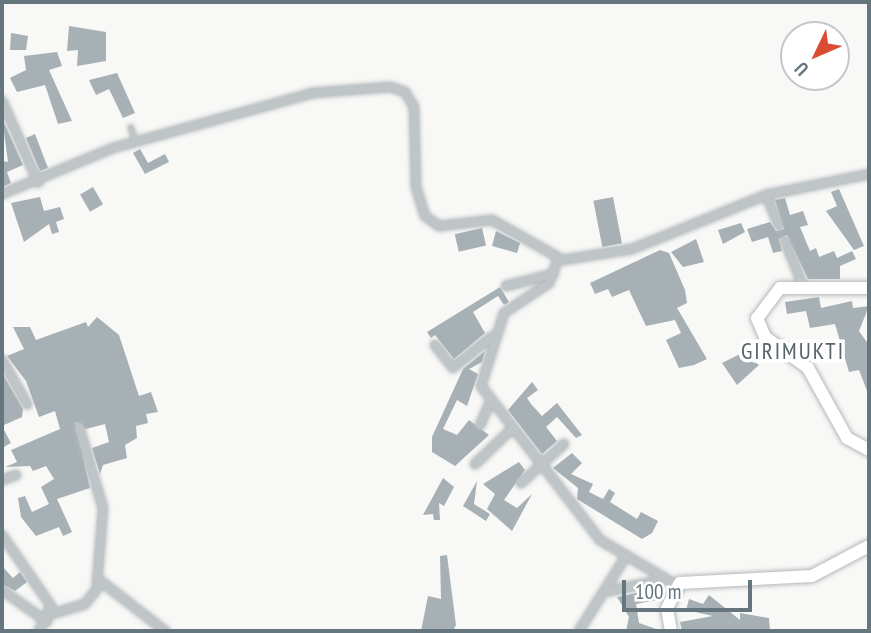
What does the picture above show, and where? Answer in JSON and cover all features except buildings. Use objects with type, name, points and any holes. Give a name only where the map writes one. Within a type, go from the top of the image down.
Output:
[{"type":"main road","points":[[869,288],[804,288],[772,293],[758,313],[760,329],[808,368],[841,431],[869,450]]},
{"type":"main road","points":[[671,631],[667,608],[676,585],[812,576],[869,546]]},
{"type":"street","points":[[2,194],[137,142],[312,93],[396,87],[412,100],[418,124],[416,187],[425,216],[439,226],[492,220],[558,259],[632,249],[766,195],[869,174]]},
{"type":"street","points":[[2,101],[38,181]]},
{"type":"street","points":[[766,195],[779,225]]},
{"type":"street","points":[[785,241],[804,288]]},
{"type":"street","points":[[558,259],[553,274],[509,307],[491,337],[480,382],[491,400],[600,540],[663,580],[676,585]]},
{"type":"street","points":[[506,286],[553,274]]},
{"type":"street","points":[[435,345],[453,368],[491,337]]},
{"type":"street","points":[[2,360],[27,404]]},
{"type":"street","points":[[480,425],[491,400]]},
{"type":"street","points":[[39,631],[49,618],[85,604],[97,584],[103,508],[79,426]]},
{"type":"street","points":[[475,464],[513,428]]},
{"type":"street","points":[[521,483],[564,444]]},
{"type":"street","points":[[2,480],[16,475]]},
{"type":"street","points":[[2,535],[49,618]]},
{"type":"street","points":[[579,631],[626,556]]},
{"type":"street","points":[[604,592],[663,580]]},
{"type":"street","points":[[97,584],[130,598],[165,631]]},
{"type":"street","points":[[2,590],[49,618]]},
{"type":"lane","points":[[131,127],[137,142]]},
{"type":"district","name":"GIRIMUKTI","points":[[793,351]]}]
